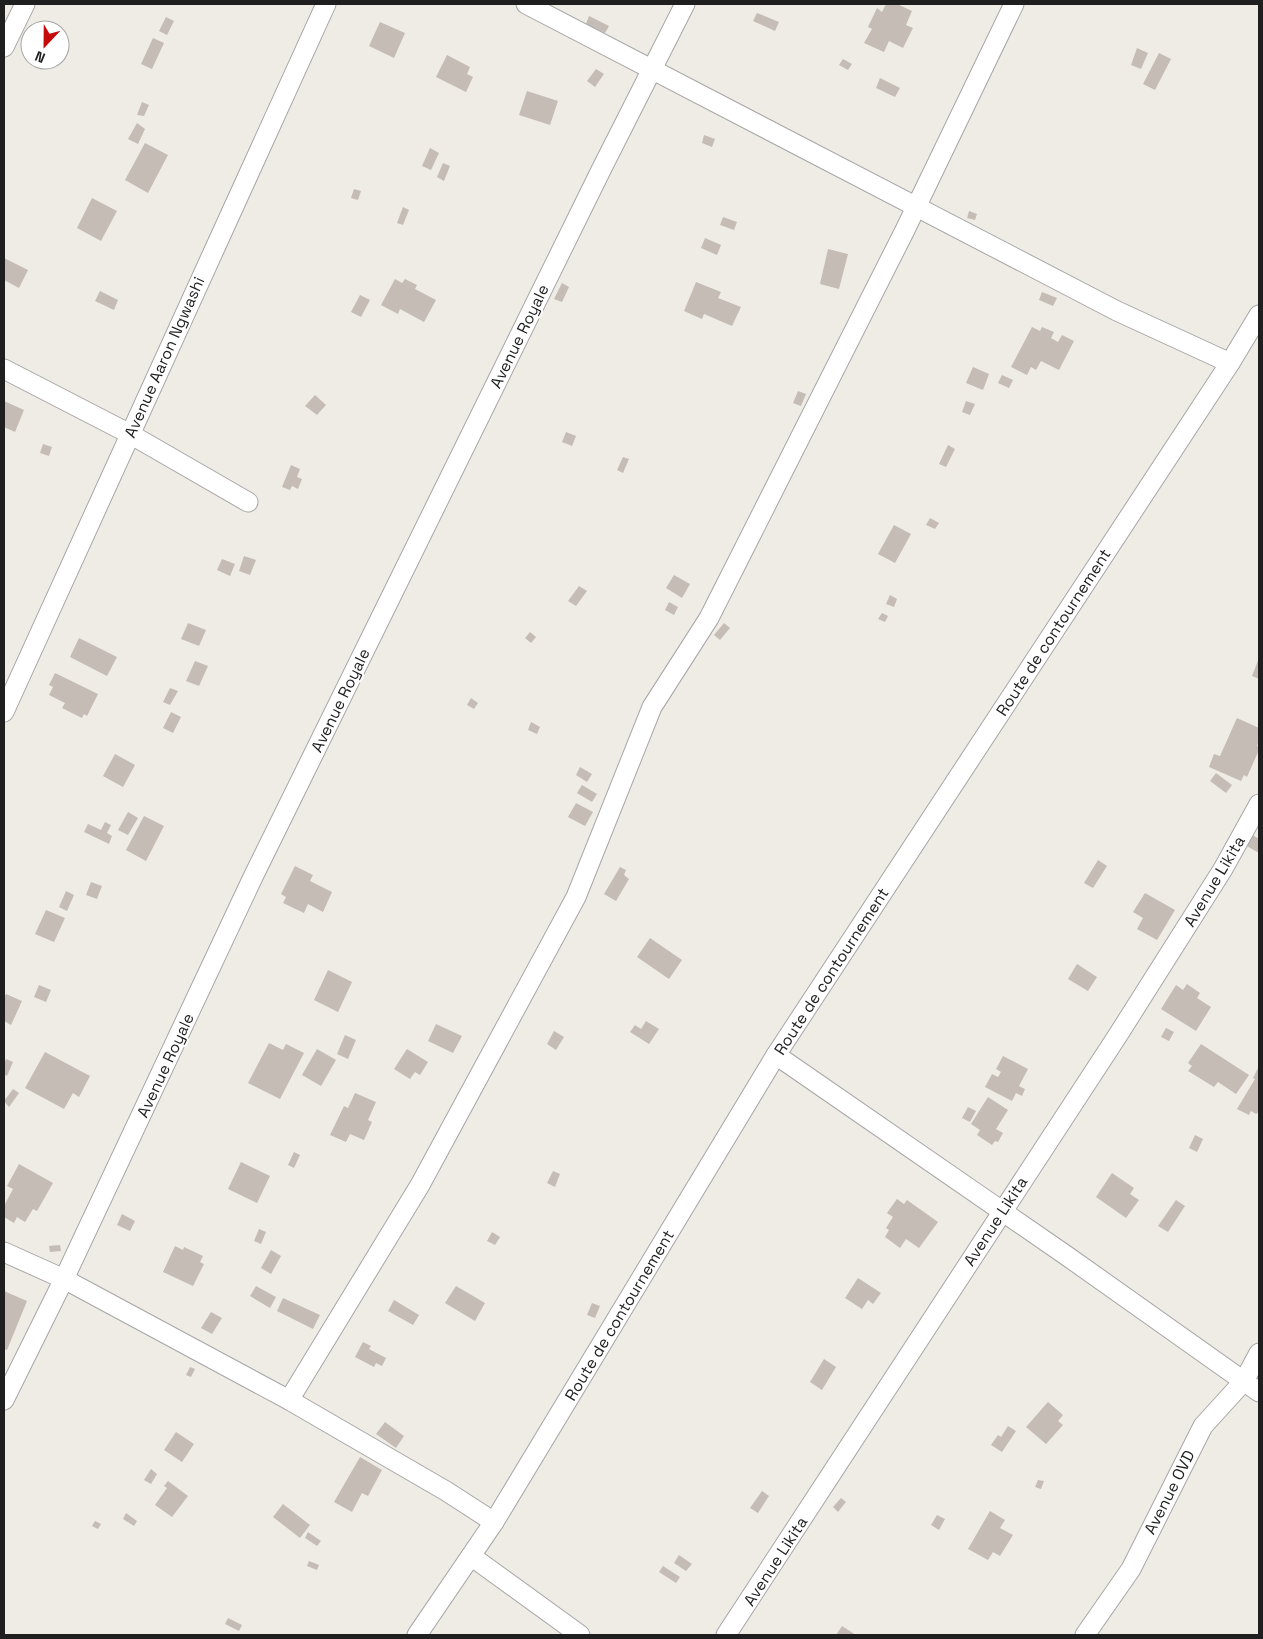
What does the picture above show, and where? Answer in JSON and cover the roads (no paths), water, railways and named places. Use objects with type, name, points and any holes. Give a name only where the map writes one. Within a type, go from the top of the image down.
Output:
[{"type":"street","points":[[4,47],[26,4]]},
{"type":"street","name":"Avenue Aaron Ngwashi","points":[[4,712],[326,4]]},
{"type":"street","points":[[526,4],[1117,311],[1230,363]]},
{"type":"street","name":"Avenue Royale","points":[[4,1400],[64,1279],[262,860],[602,168],[685,4]]},
{"type":"street","points":[[289,1400],[420,1185],[576,897],[652,708],[709,618],[916,206],[1014,4]]},
{"type":"street","name":"Route de contournement","points":[[417,1635],[494,1522],[776,1055],[1230,363],[1259,315]]},
{"type":"street","points":[[4,369],[130,434],[248,502]]},
{"type":"street","name":"Avenue Likita","points":[[726,1635],[1118,1034],[1207,894],[1259,804]]},
{"type":"street","points":[[776,1055],[1252,1386]]},
{"type":"street","points":[[4,1252],[64,1279],[289,1400],[438,1486],[494,1522]]},
{"type":"street","name":"Avenue OVD","points":[[1085,1635],[1130,1569],[1202,1426],[1252,1386],[1259,1353]]},
{"type":"street","points":[[471,1556],[580,1635]]}]
